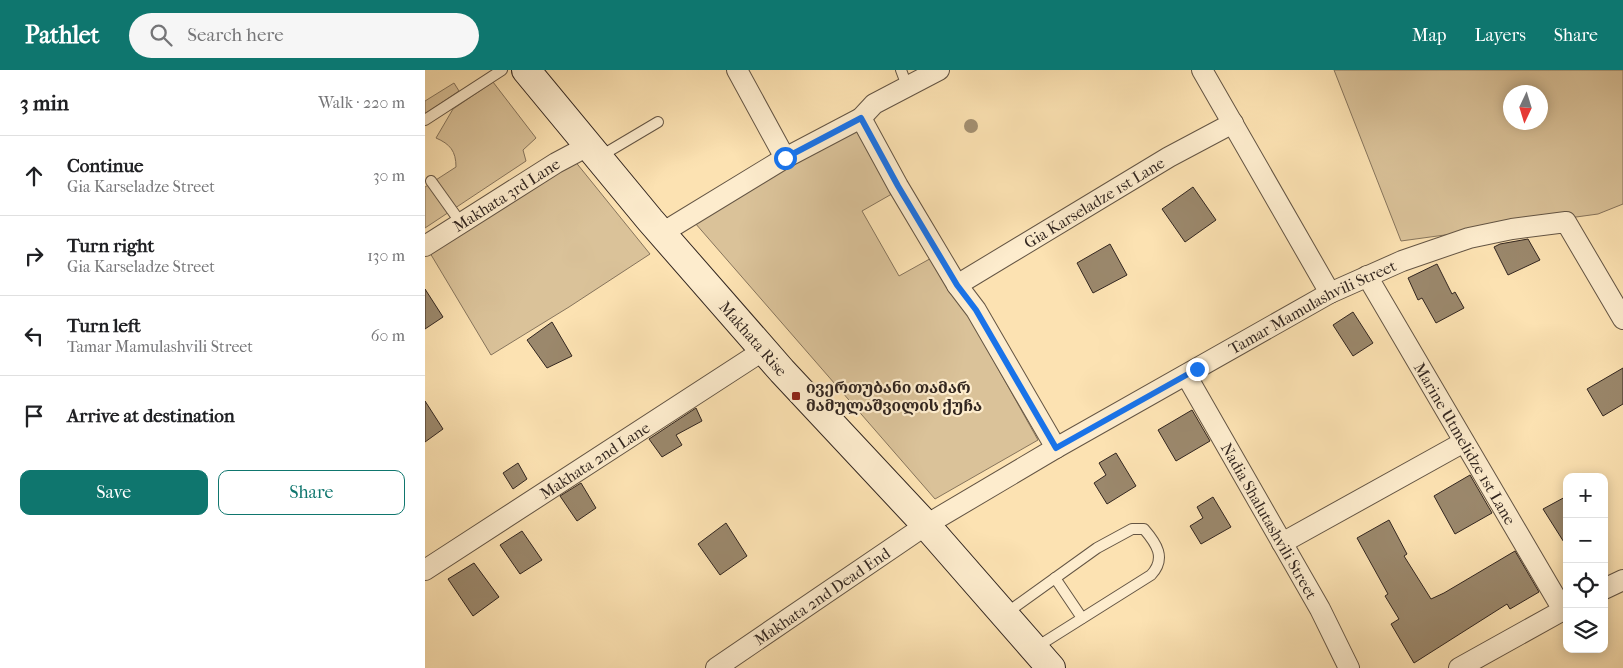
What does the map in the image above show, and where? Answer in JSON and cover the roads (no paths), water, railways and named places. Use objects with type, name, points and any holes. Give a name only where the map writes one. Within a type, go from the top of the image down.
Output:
[{"type":"main road","name":"Makhata Rise","points":[[526,70],[593,152],[764,350],[926,525],[1043,658]]},
{"type":"street","points":[[737,70],[785,158]]},
{"type":"street","points":[[662,233],[785,158],[861,118],[904,78],[939,70]]},
{"type":"street","points":[[1202,70],[1330,293]]},
{"type":"street","points":[[861,118],[898,186],[957,285],[976,310],[1056,448]]},
{"type":"street","name":"Gia Karseladze 1st Lane","points":[[957,285],[1169,158],[1233,123]]},
{"type":"street","name":"Makhata 3rd Lane","points":[[425,246],[556,164],[593,152]]},
{"type":"street","name":"Tamar Mamulashvili Street","points":[[926,525],[1056,448],[1330,293],[1402,261],[1469,238],[1512,229],[1566,222],[1623,319]]},
{"type":"street","name":"Marine Utmelidze 1st Lane","points":[[1367,276],[1564,608]]},
{"type":"street","name":"Makhata 2nd Lane","points":[[425,570],[764,350]]},
{"type":"street","name":"Nadia Shalutashvili Street","points":[[1186,375],[1320,609],[1349,668]]},
{"type":"street","points":[[1282,543],[1464,442]]},
{"type":"street","name":"Makhata 2nd Dead End","points":[[716,668],[926,525]]},
{"type":"street","points":[[1608,588],[1623,580]]},
{"type":"street","points":[[1459,668],[1563,610]]},
{"type":"lane","points":[[425,120],[502,70]]},
{"type":"lane","points":[[593,152],[658,122]]},
{"type":"lane","points":[[431,181],[461,223]]},
{"type":"lane","points":[[1005,614],[1097,548],[1133,529],[1144,528],[1153,540],[1159,553],[1157,568],[1151,575],[1082,618],[1043,658]]},
{"type":"lane","points":[[1055,578],[1082,618]]},
{"type":"place","name":"ივერთუბანი თამარ მამულაშვილის ქუჩა","points":[[796,396]]}]
